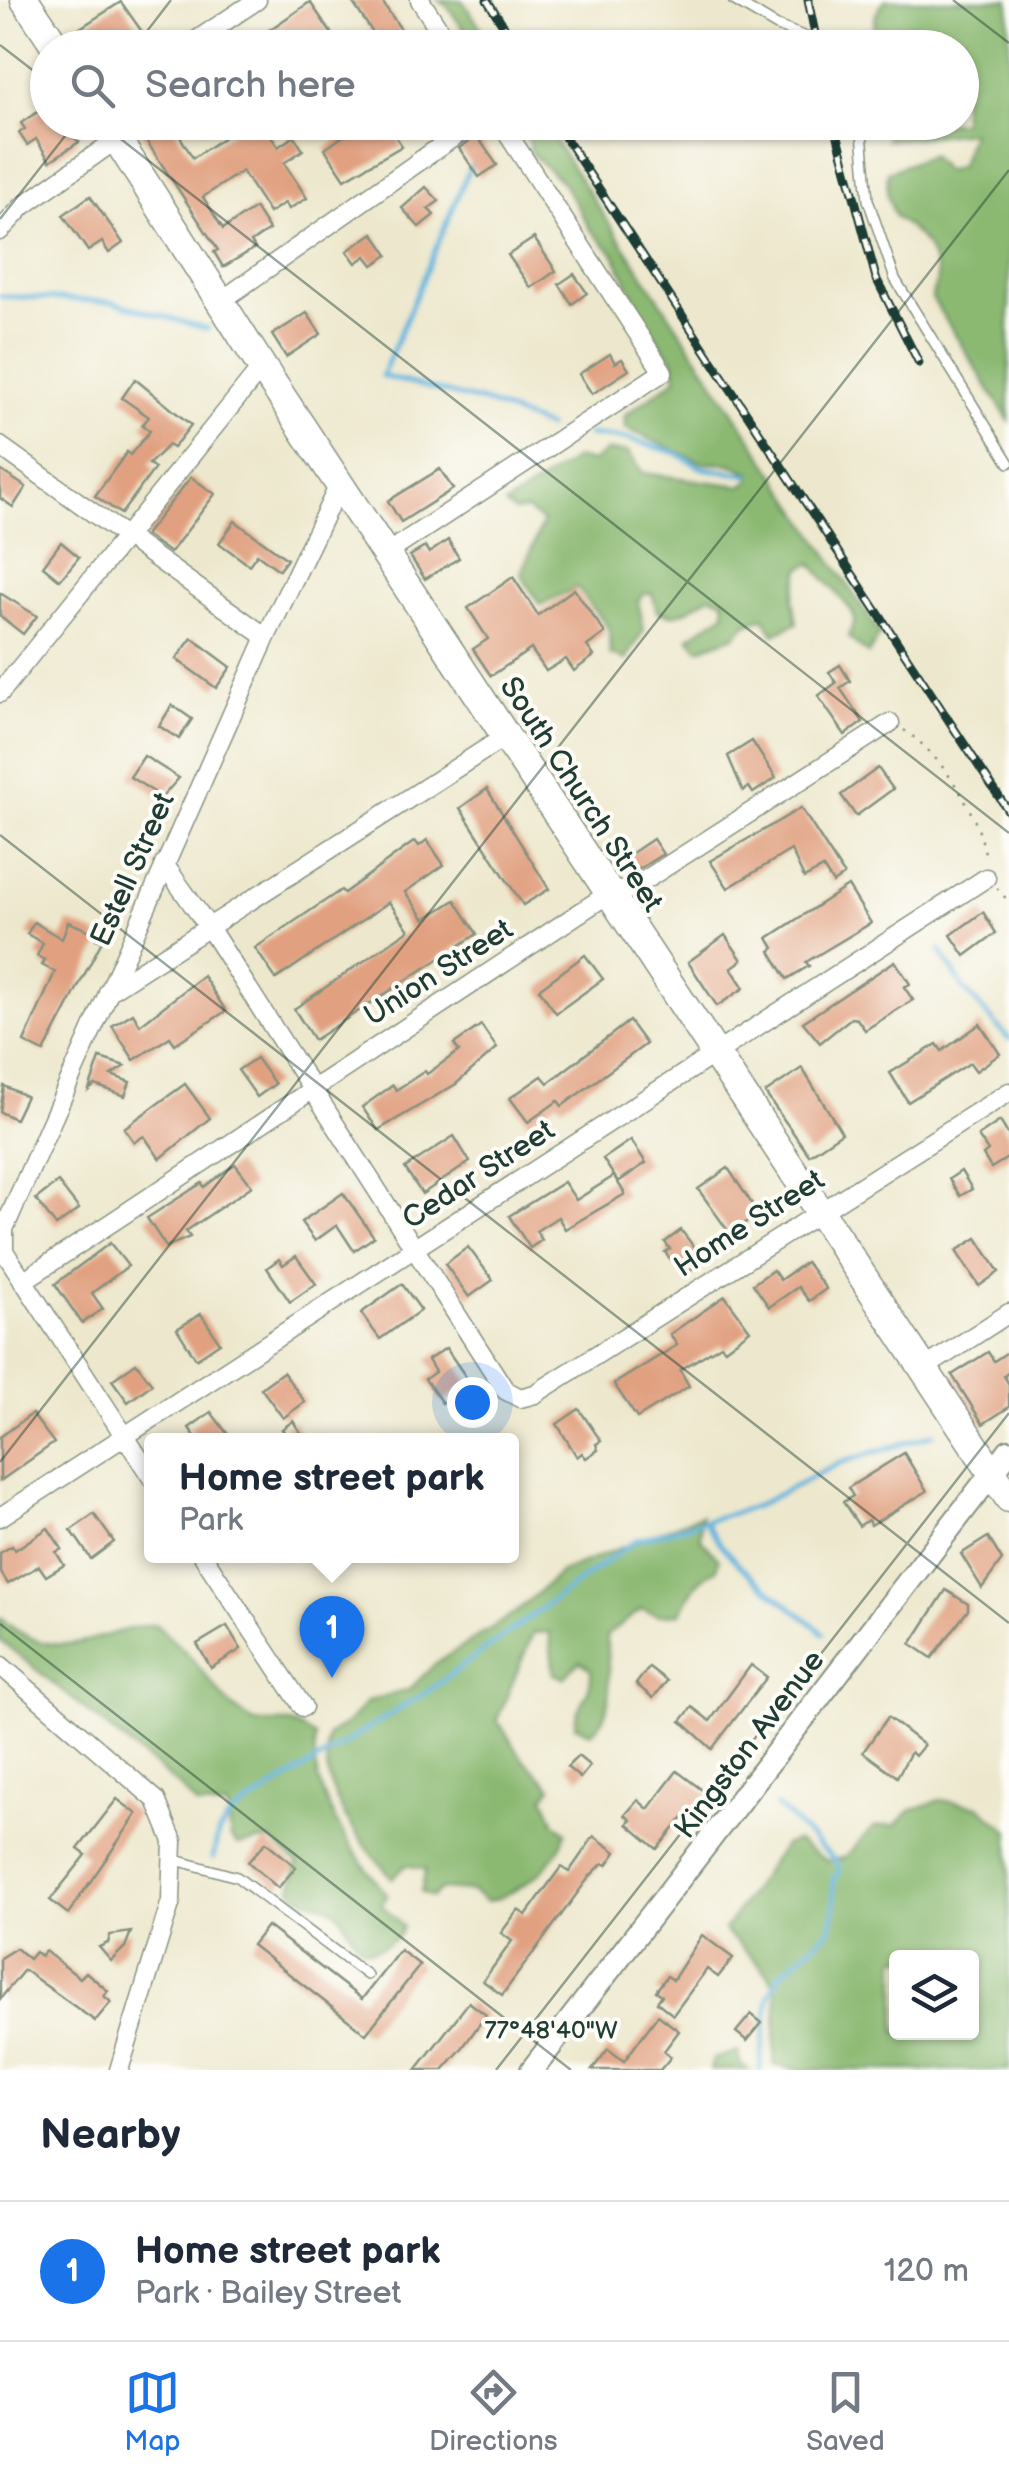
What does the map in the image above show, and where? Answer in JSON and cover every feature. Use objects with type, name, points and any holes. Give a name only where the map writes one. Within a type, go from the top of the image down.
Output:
[{"type":"main road","points":[[25,0],[45,30]]},
{"type":"main road","name":"South Church Street","points":[[117,140],[262,367],[923,1369],[1001,1462],[1009,1498]]},
{"type":"street","points":[[212,30],[257,0]]},
{"type":"street","points":[[420,0],[439,30]]},
{"type":"street","points":[[0,232],[23,206],[100,140]]},
{"type":"street","points":[[221,301],[449,140]]},
{"type":"street","points":[[387,553],[663,372],[512,140]]},
{"type":"street","points":[[0,693],[262,367]]},
{"type":"street","points":[[0,446],[266,637]]},
{"type":"street","name":"Estell Street","points":[[144,1466],[2,1252],[4,1229],[266,637],[340,483]]},
{"type":"street","name":"Union Street","points":[[23,1280],[608,894],[632,889],[890,723]]},
{"type":"street","points":[[108,992],[506,736]]},
{"type":"street","points":[[164,864],[210,928],[416,1247]]},
{"type":"street","name":"Cedar Street","points":[[0,1517],[986,878]]},
{"type":"street","name":"Home Street","points":[[416,1247],[505,1390],[520,1398],[535,1394],[1009,1092]]},
{"type":"street","points":[[923,1369],[1009,1313]]},
{"type":"street","name":"Kingston Avenue","points":[[532,2070],[1001,1462]]},
{"type":"street","points":[[208,1563],[304,1707]]},
{"type":"street","points":[[0,1665],[156,1800],[174,1841],[171,1901],[119,2070]]},
{"type":"lane","points":[[733,0],[787,30]]},
{"type":"lane","points":[[862,140],[868,200],[884,252],[910,309],[1009,463]]},
{"type":"lane","points":[[176,1860],[237,1878],[366,1976]]},
{"type":"path","points":[[890,723],[924,744],[970,813],[984,844],[986,878],[1009,902]]},
{"type":"green space","points":[[438,0],[462,0],[482,30],[464,30]]},
{"type":"green space","points":[[885,0],[1009,0],[1009,421],[932,298],[937,278],[927,248],[895,217],[887,194],[888,172],[931,155],[945,171],[960,166],[968,140],[979,140],[979,30],[874,30],[876,14]]},
{"type":"green space","points":[[528,140],[554,140],[880,634],[868,654],[848,637],[855,620],[852,611],[811,563],[800,569],[793,599],[797,623],[774,634],[764,617],[746,624],[735,636],[699,649],[689,637],[725,613],[724,600],[710,596],[685,611],[665,614],[657,611],[652,594],[643,594],[638,601],[644,630],[626,660],[610,654],[609,629],[577,587],[540,605],[521,574],[543,522],[527,510],[515,512],[505,505],[576,458],[592,462],[607,451],[628,452],[643,473],[741,486],[749,482],[751,473],[731,464],[703,463],[625,428],[625,415],[676,379],[674,362],[646,322],[614,254],[590,229],[564,184],[532,154]]},
{"type":"green space","points":[[701,1515],[700,1538],[719,1559],[716,1570],[697,1584],[679,1614],[658,1615],[642,1609],[607,1635],[608,1701],[600,1723],[591,1733],[575,1726],[591,1670],[580,1661],[564,1678],[554,1674],[549,1632],[533,1633],[497,1720],[523,1759],[552,1787],[544,1797],[555,1823],[566,1832],[545,1867],[523,1885],[486,1902],[472,1891],[441,1889],[432,1897],[421,1892],[426,1869],[406,1865],[392,1878],[354,1830],[334,1794],[328,1775],[328,1735],[346,1724],[368,1701],[409,1690],[436,1663],[515,1613],[561,1572]]},
{"type":"green space","points":[[0,1618],[40,1642],[58,1644],[155,1624],[189,1655],[228,1703],[254,1723],[291,1723],[315,1737],[314,1758],[326,1800],[348,1841],[387,1895],[381,1904],[403,1927],[399,1935],[376,1949],[360,1946],[333,1909],[291,1889],[298,1863],[270,1840],[238,1845],[231,1838],[228,1808],[197,1806],[178,1785],[0,1640]]},
{"type":"green space","points":[[940,1800],[979,1806],[1009,1831],[1009,2070],[798,2070],[774,2065],[777,1991],[768,1973],[724,1930],[784,1845],[796,1841],[827,1861],[845,1857],[874,1827],[896,1825],[911,1810]]},
{"type":"green space","points":[[738,2051],[741,2065],[750,2070],[710,2070],[713,2059]]},
{"type":"building","points":[[351,0],[381,0],[401,30],[371,30]]},
{"type":"building","points":[[121,2],[141,30],[77,30]]},
{"type":"building","points":[[310,2],[329,30],[269,30]]},
{"type":"building","points":[[30,117],[30,140],[34,140],[27,145],[19,133],[25,129],[21,123]]},
{"type":"building","points":[[37,140],[79,142],[50,161]]},
{"type":"building","points":[[146,140],[182,140],[193,158],[220,140],[274,140],[278,147],[297,140],[303,150],[284,163],[307,198],[289,209],[285,203],[269,213],[242,171],[203,197],[223,229],[255,208],[269,230],[251,242],[255,248],[223,267],[214,252],[218,250]]},
{"type":"building","points":[[338,140],[398,140],[402,146],[345,179],[325,149]]},
{"type":"building","points":[[471,140],[480,140],[497,165],[479,177],[459,148]]},
{"type":"building","points":[[426,187],[439,201],[428,209],[434,215],[419,227],[402,208]]},
{"type":"building","points":[[90,196],[123,243],[109,253],[102,242],[88,251],[63,215]]},
{"type":"building","points":[[373,233],[388,255],[373,265],[366,256],[356,263],[347,251]]},
{"type":"building","points":[[534,238],[556,271],[531,288],[508,255]]},
{"type":"building","points":[[574,274],[587,293],[572,304],[559,284]]},
{"type":"building","points":[[307,313],[321,334],[286,357],[272,335]]},
{"type":"building","points":[[610,354],[615,363],[622,359],[629,370],[592,394],[579,374]]},
{"type":"building","points":[[135,379],[191,425],[173,448],[168,445],[149,464],[155,468],[121,514],[95,496],[127,452],[130,455],[150,431],[142,425],[149,417],[122,398]]},
{"type":"building","points":[[440,469],[453,489],[401,522],[388,501]]},
{"type":"building","points":[[0,470],[26,487],[13,507],[0,498]]},
{"type":"building","points":[[191,477],[215,494],[170,553],[145,535]]},
{"type":"building","points":[[235,521],[287,559],[279,570],[257,554],[249,565],[219,543]]},
{"type":"building","points":[[448,540],[459,558],[425,579],[410,556],[425,547],[429,553]]},
{"type":"building","points":[[61,542],[79,557],[60,580],[43,566]]},
{"type":"building","points":[[513,577],[538,615],[574,589],[605,633],[587,646],[594,656],[574,671],[566,659],[546,671],[531,649],[491,676],[473,649],[488,639],[468,608]]},
{"type":"building","points":[[0,593],[37,616],[23,634],[0,616]]},
{"type":"building","points":[[192,638],[231,667],[216,688],[176,659]]},
{"type":"building","points":[[840,665],[850,681],[840,688],[863,722],[845,735],[818,696],[836,683],[829,672]]},
{"type":"building","points":[[172,705],[192,719],[179,739],[159,726]]},
{"type":"building","points":[[752,741],[776,778],[753,793],[749,787],[743,791],[728,756]]},
{"type":"building","points":[[144,756],[179,778],[162,797],[130,777]]},
{"type":"building","points":[[878,768],[893,789],[856,816],[841,795]]},
{"type":"building","points":[[487,789],[549,889],[523,905],[460,808]]},
{"type":"building","points":[[801,808],[844,875],[833,883],[823,868],[804,878],[791,850],[728,888],[710,861]]},
{"type":"building","points":[[653,839],[663,854],[629,875],[620,861]]},
{"type":"building","points":[[427,840],[444,865],[405,892],[425,919],[455,900],[477,934],[314,1040],[294,1009],[409,930],[389,902],[276,979],[255,948],[341,890],[344,893],[415,841],[419,846]]},
{"type":"building","points":[[848,886],[871,923],[806,962],[809,966],[787,979],[770,951],[774,948],[768,938]]},
{"type":"building","points":[[983,912],[996,933],[965,956],[951,935]]},
{"type":"building","points":[[34,922],[62,939],[68,922],[98,934],[96,939],[102,941],[44,1052],[24,1042],[55,972],[42,965],[45,960],[37,956],[43,943],[27,934]]},
{"type":"building","points":[[725,935],[742,960],[731,968],[744,988],[717,1006],[688,962]]},
{"type":"building","points":[[585,955],[603,979],[556,1013],[539,989]]},
{"type":"building","points":[[895,961],[910,984],[904,987],[913,1000],[865,1030],[857,1019],[851,1018],[820,1043],[803,1022]]},
{"type":"building","points":[[203,976],[226,1011],[175,1044],[170,1037],[134,1060],[112,1026],[133,1013],[140,1025]]},
{"type":"building","points":[[629,1021],[646,1044],[562,1106],[558,1101],[528,1122],[510,1098],[542,1076],[548,1083]]},
{"type":"building","points":[[980,1024],[1000,1054],[976,1071],[970,1063],[908,1102],[890,1073],[937,1044],[942,1051]]},
{"type":"building","points":[[481,1025],[497,1048],[456,1084],[378,1130],[362,1107],[393,1085],[396,1090],[425,1071],[427,1074],[459,1051],[454,1044]]},
{"type":"building","points":[[100,1058],[125,1066],[111,1075],[130,1082],[125,1096],[95,1085],[89,1090]]},
{"type":"building","points":[[256,1058],[275,1084],[257,1097],[238,1070]]},
{"type":"building","points":[[802,1068],[842,1133],[809,1155],[765,1093]]},
{"type":"building","points":[[185,1084],[210,1118],[160,1159],[144,1136],[134,1142],[124,1128]]},
{"type":"building","points":[[4,1086],[26,1096],[15,1119],[0,1112]]},
{"type":"building","points":[[1000,1121],[1009,1136],[1009,1157],[991,1168],[983,1155],[988,1151],[978,1136]]},
{"type":"building","points":[[454,1136],[470,1162],[422,1194],[405,1168]]},
{"type":"building","points":[[631,1140],[646,1163],[618,1182],[603,1159]]},
{"type":"building","points":[[235,1164],[252,1186],[186,1231],[190,1237],[166,1247],[147,1218],[202,1183],[204,1187]]},
{"type":"building","points":[[728,1168],[758,1213],[731,1235],[698,1189]]},
{"type":"building","points":[[961,1171],[972,1189],[960,1196],[949,1179]]},
{"type":"building","points":[[614,1176],[625,1194],[565,1229],[558,1217],[536,1231],[542,1240],[530,1248],[509,1216],[564,1182],[576,1200]]},
{"type":"building","points":[[58,1182],[79,1209],[56,1226],[36,1199]]},
{"type":"building","points":[[343,1193],[374,1237],[354,1251],[337,1225],[315,1241],[301,1222]]},
{"type":"building","points":[[681,1230],[704,1260],[683,1276],[665,1252],[670,1249],[665,1242]]},
{"type":"building","points":[[977,1238],[999,1272],[979,1286],[956,1251]]},
{"type":"building","points":[[110,1243],[128,1266],[92,1293],[103,1309],[82,1323],[55,1284]]},
{"type":"building","points":[[468,1247],[493,1280],[469,1297],[445,1264]]},
{"type":"building","points":[[296,1256],[316,1284],[290,1302],[267,1268],[279,1259],[283,1265]]},
{"type":"building","points":[[806,1262],[826,1289],[809,1301],[798,1287],[769,1307],[753,1284],[773,1270],[780,1280]]},
{"type":"building","points":[[402,1284],[421,1310],[380,1339],[361,1313]]},
{"type":"building","points":[[725,1296],[750,1330],[725,1349],[721,1345],[680,1370],[689,1386],[637,1418],[614,1384],[677,1345],[670,1334]]},
{"type":"building","points":[[201,1314],[220,1343],[196,1359],[177,1329]]},
{"type":"building","points":[[446,1348],[470,1383],[442,1403],[425,1379],[435,1372],[428,1360]]},
{"type":"building","points":[[1009,1351],[1009,1372],[1004,1376],[1009,1384],[1009,1407],[983,1424],[952,1375],[988,1352],[994,1361]]},
{"type":"building","points":[[136,1363],[152,1384],[128,1402],[112,1380]]},
{"type":"building","points":[[283,1372],[305,1402],[283,1418],[261,1388]]},
{"type":"building","points":[[579,1409],[601,1441],[596,1444],[598,1450],[586,1458],[582,1453],[577,1457],[557,1424]]},
{"type":"building","points":[[211,1412],[227,1433],[193,1433],[189,1428]]},
{"type":"building","points":[[32,1414],[54,1443],[0,1481],[0,1437]]},
{"type":"building","points":[[293,1421],[301,1433],[285,1433],[282,1429]]},
{"type":"building","points":[[904,1453],[927,1491],[871,1525],[868,1520],[859,1526],[843,1502],[853,1496],[848,1488]]},
{"type":"building","points":[[94,1514],[114,1542],[91,1559],[71,1530]]},
{"type":"building","points":[[48,1528],[62,1549],[56,1552],[64,1565],[46,1576],[39,1566],[8,1584],[0,1571],[0,1553],[12,1546],[15,1550]]},
{"type":"building","points":[[988,1537],[1002,1560],[982,1588],[961,1554]]},
{"type":"building","points":[[946,1590],[968,1604],[968,1610],[932,1658],[911,1644]]},
{"type":"building","points":[[227,1626],[241,1649],[211,1668],[197,1644]]},
{"type":"building","points":[[751,1665],[767,1677],[712,1749],[681,1721],[692,1707],[710,1721]]},
{"type":"building","points":[[649,1667],[667,1681],[653,1698],[636,1684]]},
{"type":"building","points":[[888,1717],[924,1745],[915,1756],[911,1752],[897,1777],[863,1752]]},
{"type":"building","points":[[578,1756],[590,1766],[580,1778],[567,1767]]},
{"type":"building","points":[[677,1771],[710,1796],[693,1817],[687,1813],[657,1849],[627,1824],[631,1820],[625,1815],[638,1800],[648,1809]]},
{"type":"building","points":[[117,1799],[137,1814],[68,1914],[50,1900],[86,1855],[78,1849]]},
{"type":"building","points":[[594,1836],[616,1852],[607,1865],[603,1863],[590,1876],[502,1995],[483,1981],[512,1941],[501,1933],[518,1910],[526,1915],[561,1867],[569,1872]]},
{"type":"building","points":[[266,1842],[296,1867],[278,1888],[248,1862]]},
{"type":"building","points":[[267,1926],[362,1999],[400,1950],[420,1965],[366,2034],[252,1945]]},
{"type":"building","points":[[131,1932],[125,1947],[111,1961],[99,1947],[108,1943],[110,1935]]},
{"type":"building","points":[[702,1935],[733,1958],[718,1977],[707,1969],[673,2015],[657,2002],[662,1995],[656,1991],[667,1976],[673,1980]]},
{"type":"building","points":[[16,1948],[29,1959],[35,1952],[41,1956],[45,1951],[80,1978],[86,1972],[108,1991],[104,1996],[111,2002],[95,2021],[24,1970],[0,1999],[0,1958]]},
{"type":"building","points":[[469,2002],[486,2015],[463,2047],[443,2070],[416,2070]]},
{"type":"building","points":[[751,2014],[762,2023],[747,2041],[736,2032]]},
{"type":"building","points":[[658,2015],[679,2031],[664,2051],[671,2057],[660,2070],[592,2070],[608,2049],[624,2061]]},
{"type":"waterway","points":[[473,160],[382,376],[487,403],[547,427]]},
{"type":"waterway","points":[[0,296],[113,302],[208,329]]},
{"type":"waterway","points":[[588,435],[628,439],[676,453],[702,468],[749,475]]},
{"type":"waterway","points":[[940,950],[964,989],[1009,1039]]},
{"type":"waterway","points":[[213,1858],[218,1834],[231,1815],[431,1689],[636,1540],[754,1507],[840,1463],[934,1434]]},
{"type":"waterway","points":[[707,1524],[745,1570],[823,1633]]},
{"type":"waterway","points":[[760,2070],[769,1997],[780,1974],[829,1931],[835,1912],[833,1878],[840,1873],[837,1862],[777,1806]]},
{"type":"railway","points":[[487,0],[506,30]]},
{"type":"railway","points":[[808,0],[814,30]]},
{"type":"railway","points":[[567,140],[1009,812]]},
{"type":"railway","points":[[839,140],[876,278],[919,363]]},
{"type":"place","name":"Home street park","points":[[332,1678]]}]
